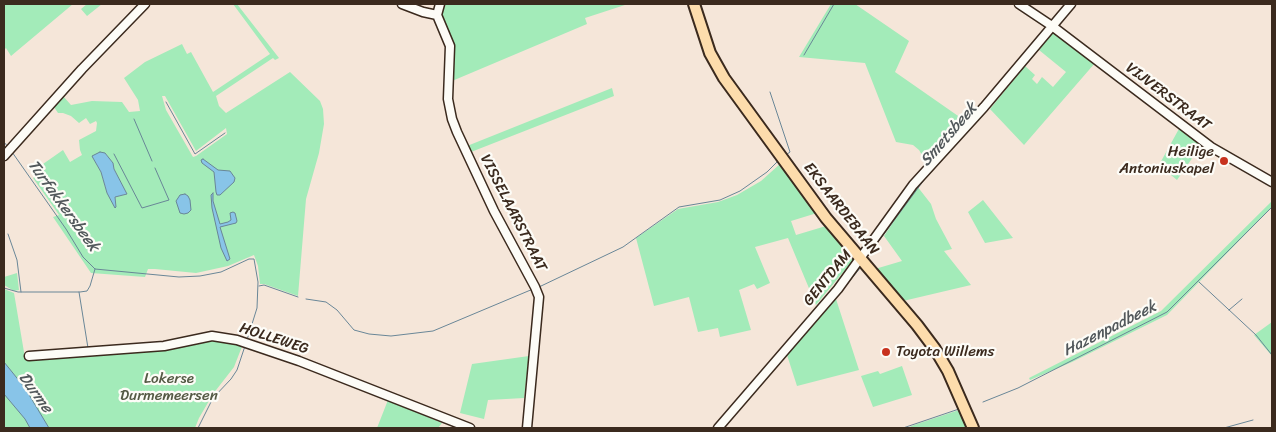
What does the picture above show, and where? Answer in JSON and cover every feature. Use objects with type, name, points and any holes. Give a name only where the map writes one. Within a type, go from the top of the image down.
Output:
[{"type":"main road","name":"EKSAARDEBAAN","points":[[694,4],[710,53],[728,85],[820,210],[917,325],[938,354],[948,371],[973,428]]},
{"type":"street","points":[[8,151],[82,69],[145,4]]},
{"type":"street","points":[[402,4],[437,15],[440,4]]},
{"type":"street","name":"VIJVERSTRAAT","points":[[1019,4],[1052,26],[1212,146],[1272,182]]},
{"type":"street","name":"GENTDAM","points":[[718,428],[838,289],[913,185],[978,113],[1071,4]]},
{"type":"street","name":"VISSELAARSTRAAT","points":[[437,15],[450,46],[448,99],[457,132],[494,211],[535,287],[539,298],[527,428]]},
{"type":"street","name":"HOLLEWEG","points":[[29,356],[164,346],[212,336],[242,341],[470,428]]},
{"type":"street","points":[[446,428],[452,421]]},
{"type":"green space","points":[[4,4],[73,4],[11,56],[6,48],[4,50]]},
{"type":"green space","points":[[87,4],[102,4],[87,16],[81,9]]},
{"type":"green space","points":[[233,4],[237,4],[279,58],[275,60],[273,58],[216,96],[219,106],[226,113],[290,72],[320,101],[323,109],[324,124],[319,153],[306,199],[298,296],[260,284],[258,266],[254,255],[228,266],[196,273],[148,269],[145,277],[91,273],[53,217],[59,215],[33,178],[46,169],[43,164],[63,150],[70,162],[82,155],[79,140],[96,131],[97,123],[96,121],[90,124],[86,118],[79,123],[71,116],[58,113],[54,107],[63,96],[71,105],[92,101],[122,102],[129,112],[140,111],[138,100],[124,78],[145,62],[182,44],[187,54],[191,52],[213,92],[270,54]],"holes":[[[162,96],[165,96],[196,151],[226,128],[227,134],[193,157],[166,110]],[[105,153],[113,163],[114,169],[127,194],[115,197],[116,206],[107,193],[101,172],[93,158]]]},
{"type":"green space","points":[[443,4],[628,4],[585,18],[587,24],[452,81],[453,53],[441,17]]},
{"type":"green space","points":[[831,4],[855,4],[909,41],[895,72],[961,118],[925,160],[919,150],[913,145],[896,142],[865,63],[799,57]]},
{"type":"green space","points":[[1053,33],[1095,63],[1024,145],[990,109],[1025,66],[1035,75],[1032,79],[1037,84],[1042,77],[1053,87],[1066,72],[1039,50]]},
{"type":"green space","points":[[612,88],[614,96],[471,152],[467,146]]},
{"type":"green space","points":[[1180,127],[1202,144],[1177,180],[1159,165]]},
{"type":"green space","points":[[780,164],[817,213],[791,221],[796,235],[826,226],[854,259],[816,305],[788,238],[755,247],[770,283],[757,289],[754,284],[739,290],[751,330],[720,337],[718,328],[698,332],[689,297],[654,306],[636,238],[678,209],[718,202],[737,195],[761,181]]},
{"type":"green space","points":[[917,186],[931,204],[936,219],[952,249],[944,251],[971,285],[903,301],[875,269],[902,261],[884,236]]},
{"type":"green space","points":[[983,200],[1013,238],[985,243],[968,212]]},
{"type":"green space","points":[[1272,201],[1272,207],[1167,315],[1072,362],[1030,380],[1029,378],[1161,311]]},
{"type":"green space","points":[[17,273],[19,290],[14,291],[4,285],[4,277]]},
{"type":"green space","name":"Lokerse Durmemeersen","points":[[4,289],[14,293],[25,358],[112,353],[213,339],[243,344],[234,367],[213,394],[195,428],[4,428]]},
{"type":"green space","points":[[836,299],[859,370],[797,386],[787,355]]},
{"type":"green space","points":[[1272,322],[1272,356],[1254,335]]},
{"type":"green space","points":[[529,356],[524,398],[488,400],[484,419],[460,413],[472,364]]},
{"type":"green space","points":[[902,366],[912,395],[873,407],[861,376],[878,371],[880,374]]},
{"type":"green space","points":[[388,400],[442,423],[438,428],[377,428]]},
{"type":"green space","points":[[959,410],[967,428],[907,428],[914,425]]},
{"type":"water","points":[[100,152],[105,153],[113,163],[114,169],[127,194],[115,197],[115,208],[107,193],[101,172],[92,156]]},
{"type":"water","points":[[203,159],[218,170],[230,171],[235,178],[234,182],[220,195],[217,195],[216,192],[214,172],[202,163],[201,160]]},
{"type":"water","points":[[213,193],[213,201],[220,224],[231,220],[230,213],[233,212],[237,221],[236,223],[220,227],[230,259],[227,261],[221,248],[212,208],[211,195]]},
{"type":"water","points":[[185,194],[190,200],[191,210],[184,214],[180,213],[176,201],[180,195]]},
{"type":"water","points":[[4,362],[25,388],[49,428],[30,428],[4,394]]},
{"type":"waterway","points":[[804,55],[834,4]]},
{"type":"waterway","name":"Smetsbeek","points":[[1058,25],[1077,4]]},
{"type":"waterway","name":"Smetsbeek","points":[[867,257],[924,180],[1053,32]]},
{"type":"waterway","points":[[770,92],[790,152],[786,155]]},
{"type":"waterway","points":[[166,102],[195,154],[225,133]]},
{"type":"waterway","points":[[134,119],[152,161]]},
{"type":"waterway","name":"Turfakkersbeek","points":[[4,142],[8,147]]},
{"type":"waterway","name":"Turfakkersbeek","points":[[12,152],[66,229],[83,257],[95,269],[179,277],[200,276],[221,272],[249,259],[254,259],[258,282],[257,308],[247,340]]},
{"type":"waterway","points":[[114,154],[142,208],[169,200],[155,168]]},
{"type":"waterway","points":[[539,287],[623,247],[679,207],[720,200],[740,191],[767,172],[778,161]]},
{"type":"waterway","name":"Hazenpadbeek","points":[[983,402],[1018,388],[1167,312],[1272,207]]},
{"type":"waterway","points":[[8,234],[17,260],[21,292]]},
{"type":"waterway","name":"Smetsbeek","points":[[844,288],[861,267]]},
{"type":"waterway","points":[[4,288],[18,292],[87,291],[95,269]]},
{"type":"waterway","points":[[1199,282],[1256,335],[1272,355]]},
{"type":"waterway","points":[[259,286],[264,285],[298,297]]},
{"type":"waterway","points":[[306,299],[326,302],[337,310],[354,330],[369,334],[391,336],[433,331],[533,289]]},
{"type":"waterway","points":[[79,292],[88,348]]},
{"type":"waterway","points":[[1229,310],[1242,299]]},
{"type":"waterway","name":"Turfakkersbeek","points":[[198,428],[213,398],[237,370],[245,346]]},
{"type":"waterway","name":"Hazenpadbeek","points":[[903,428],[959,409]]},
{"type":"waterway","points":[[1224,428],[1253,420]]},
{"type":"place","name":"Heilige Antoniuskapel","points":[[1224,161]]},
{"type":"place","name":"Toyota Willems","points":[[886,352]]},
{"type":"water label","name":"Durme","points":[[35,393]]}]
